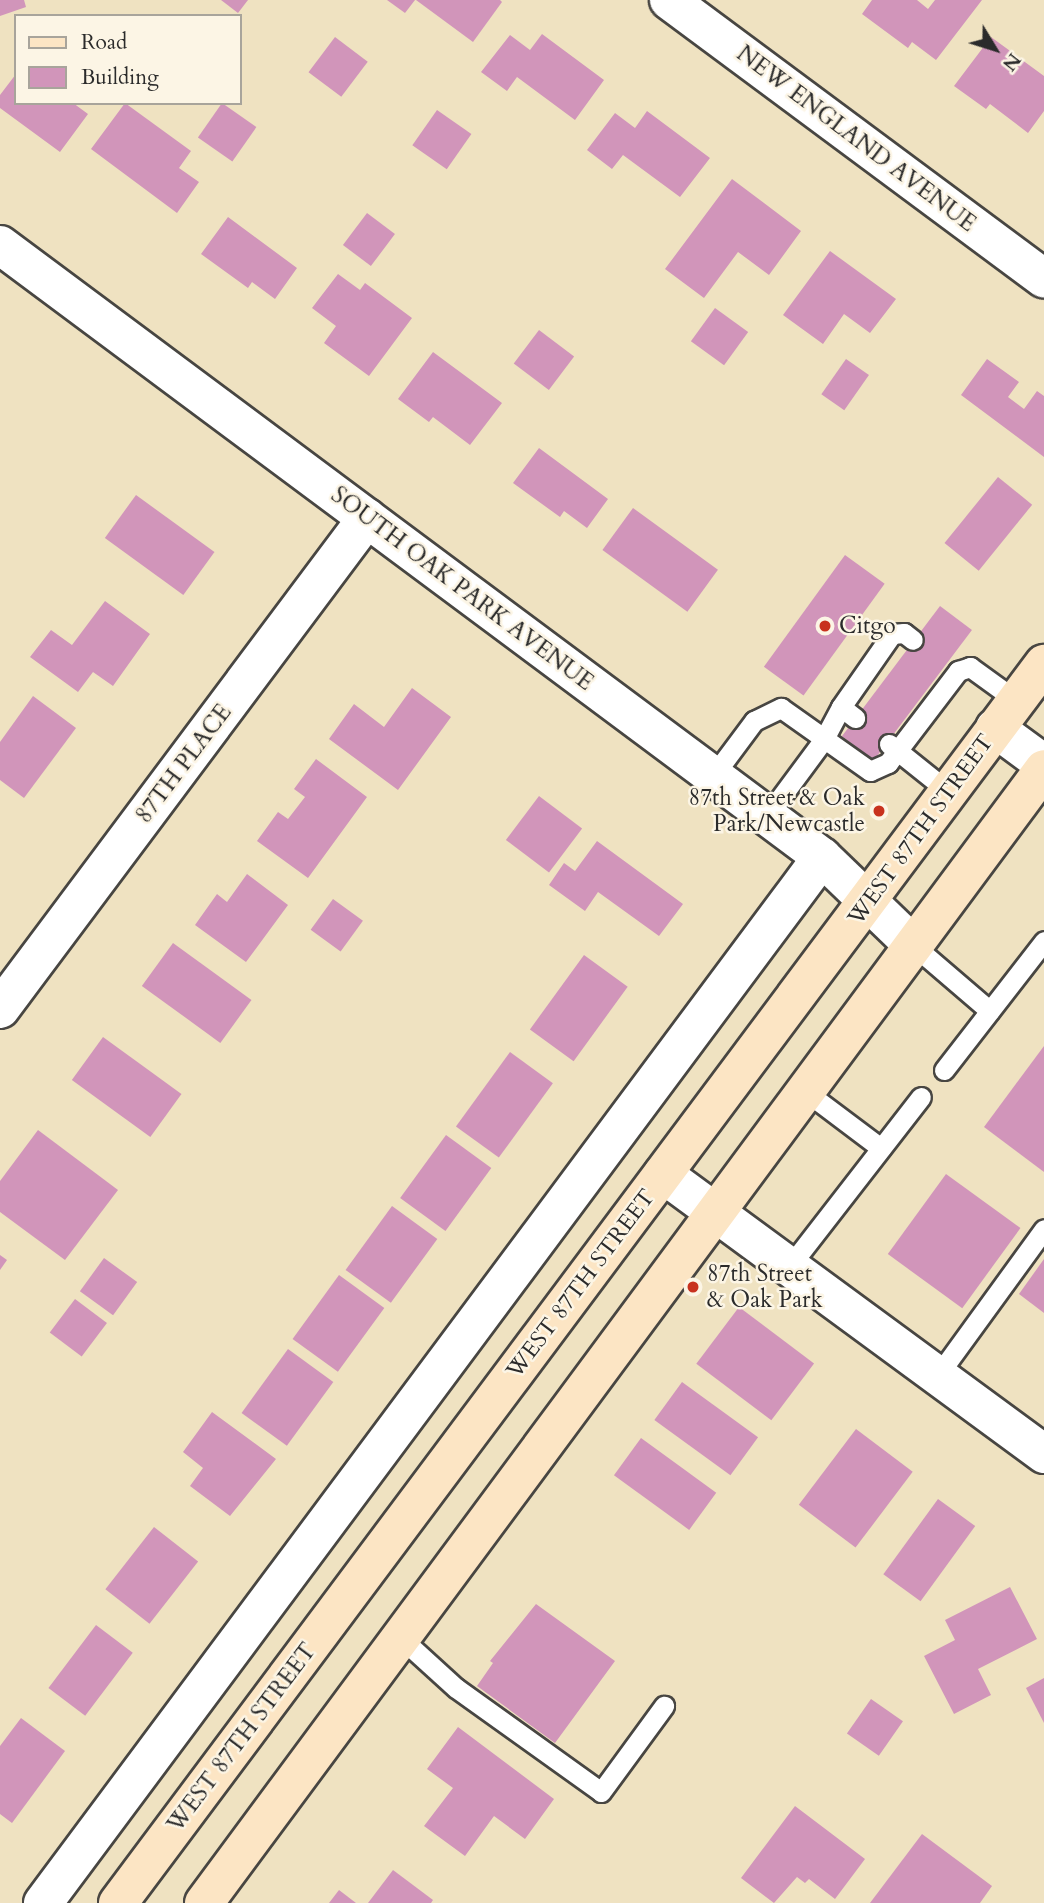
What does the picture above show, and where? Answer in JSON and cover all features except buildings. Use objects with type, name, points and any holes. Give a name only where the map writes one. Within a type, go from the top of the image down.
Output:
[{"type":"main road","name":"WEST 87TH STREET","points":[[118,1903],[1044,664]]},
{"type":"main road","points":[[204,1903],[1044,766]]},
{"type":"street","name":"NEW ENGLAND AVENUE","points":[[669,0],[1044,278]]},
{"type":"street","name":"SOUTH OAK PARK AVENUE","points":[[0,245],[822,857],[913,945]]},
{"type":"street","name":"87TH PLACE","points":[[0,1009],[368,519]]},
{"type":"street","points":[[1006,715],[1044,766]]},
{"type":"street","points":[[43,1903],[822,857]]},
{"type":"street","points":[[663,1174],[1044,1454]]},
{"type":"lane","points":[[767,816],[824,739],[848,712],[892,634],[904,633],[913,640]]},
{"type":"lane","points":[[713,776],[754,721],[781,708],[870,771],[888,763],[893,747],[952,668],[970,667],[1006,715]]},
{"type":"lane","points":[[893,747],[949,792]]},
{"type":"lane","points":[[944,1070],[1044,941]]},
{"type":"lane","points":[[913,945],[990,1012]]},
{"type":"lane","points":[[805,1091],[881,1148]]},
{"type":"lane","points":[[789,1267],[921,1097]]},
{"type":"lane","points":[[937,1376],[1044,1230]]},
{"type":"lane","points":[[401,1638],[457,1688],[601,1792],[664,1706]]},
{"type":"place","name":"Citgo","points":[[825,626]]},
{"type":"place","name":"87th Street & Oak Park/Newcastle","points":[[879,811]]},
{"type":"place","name":"87th Street & Oak Park","points":[[693,1287]]}]
